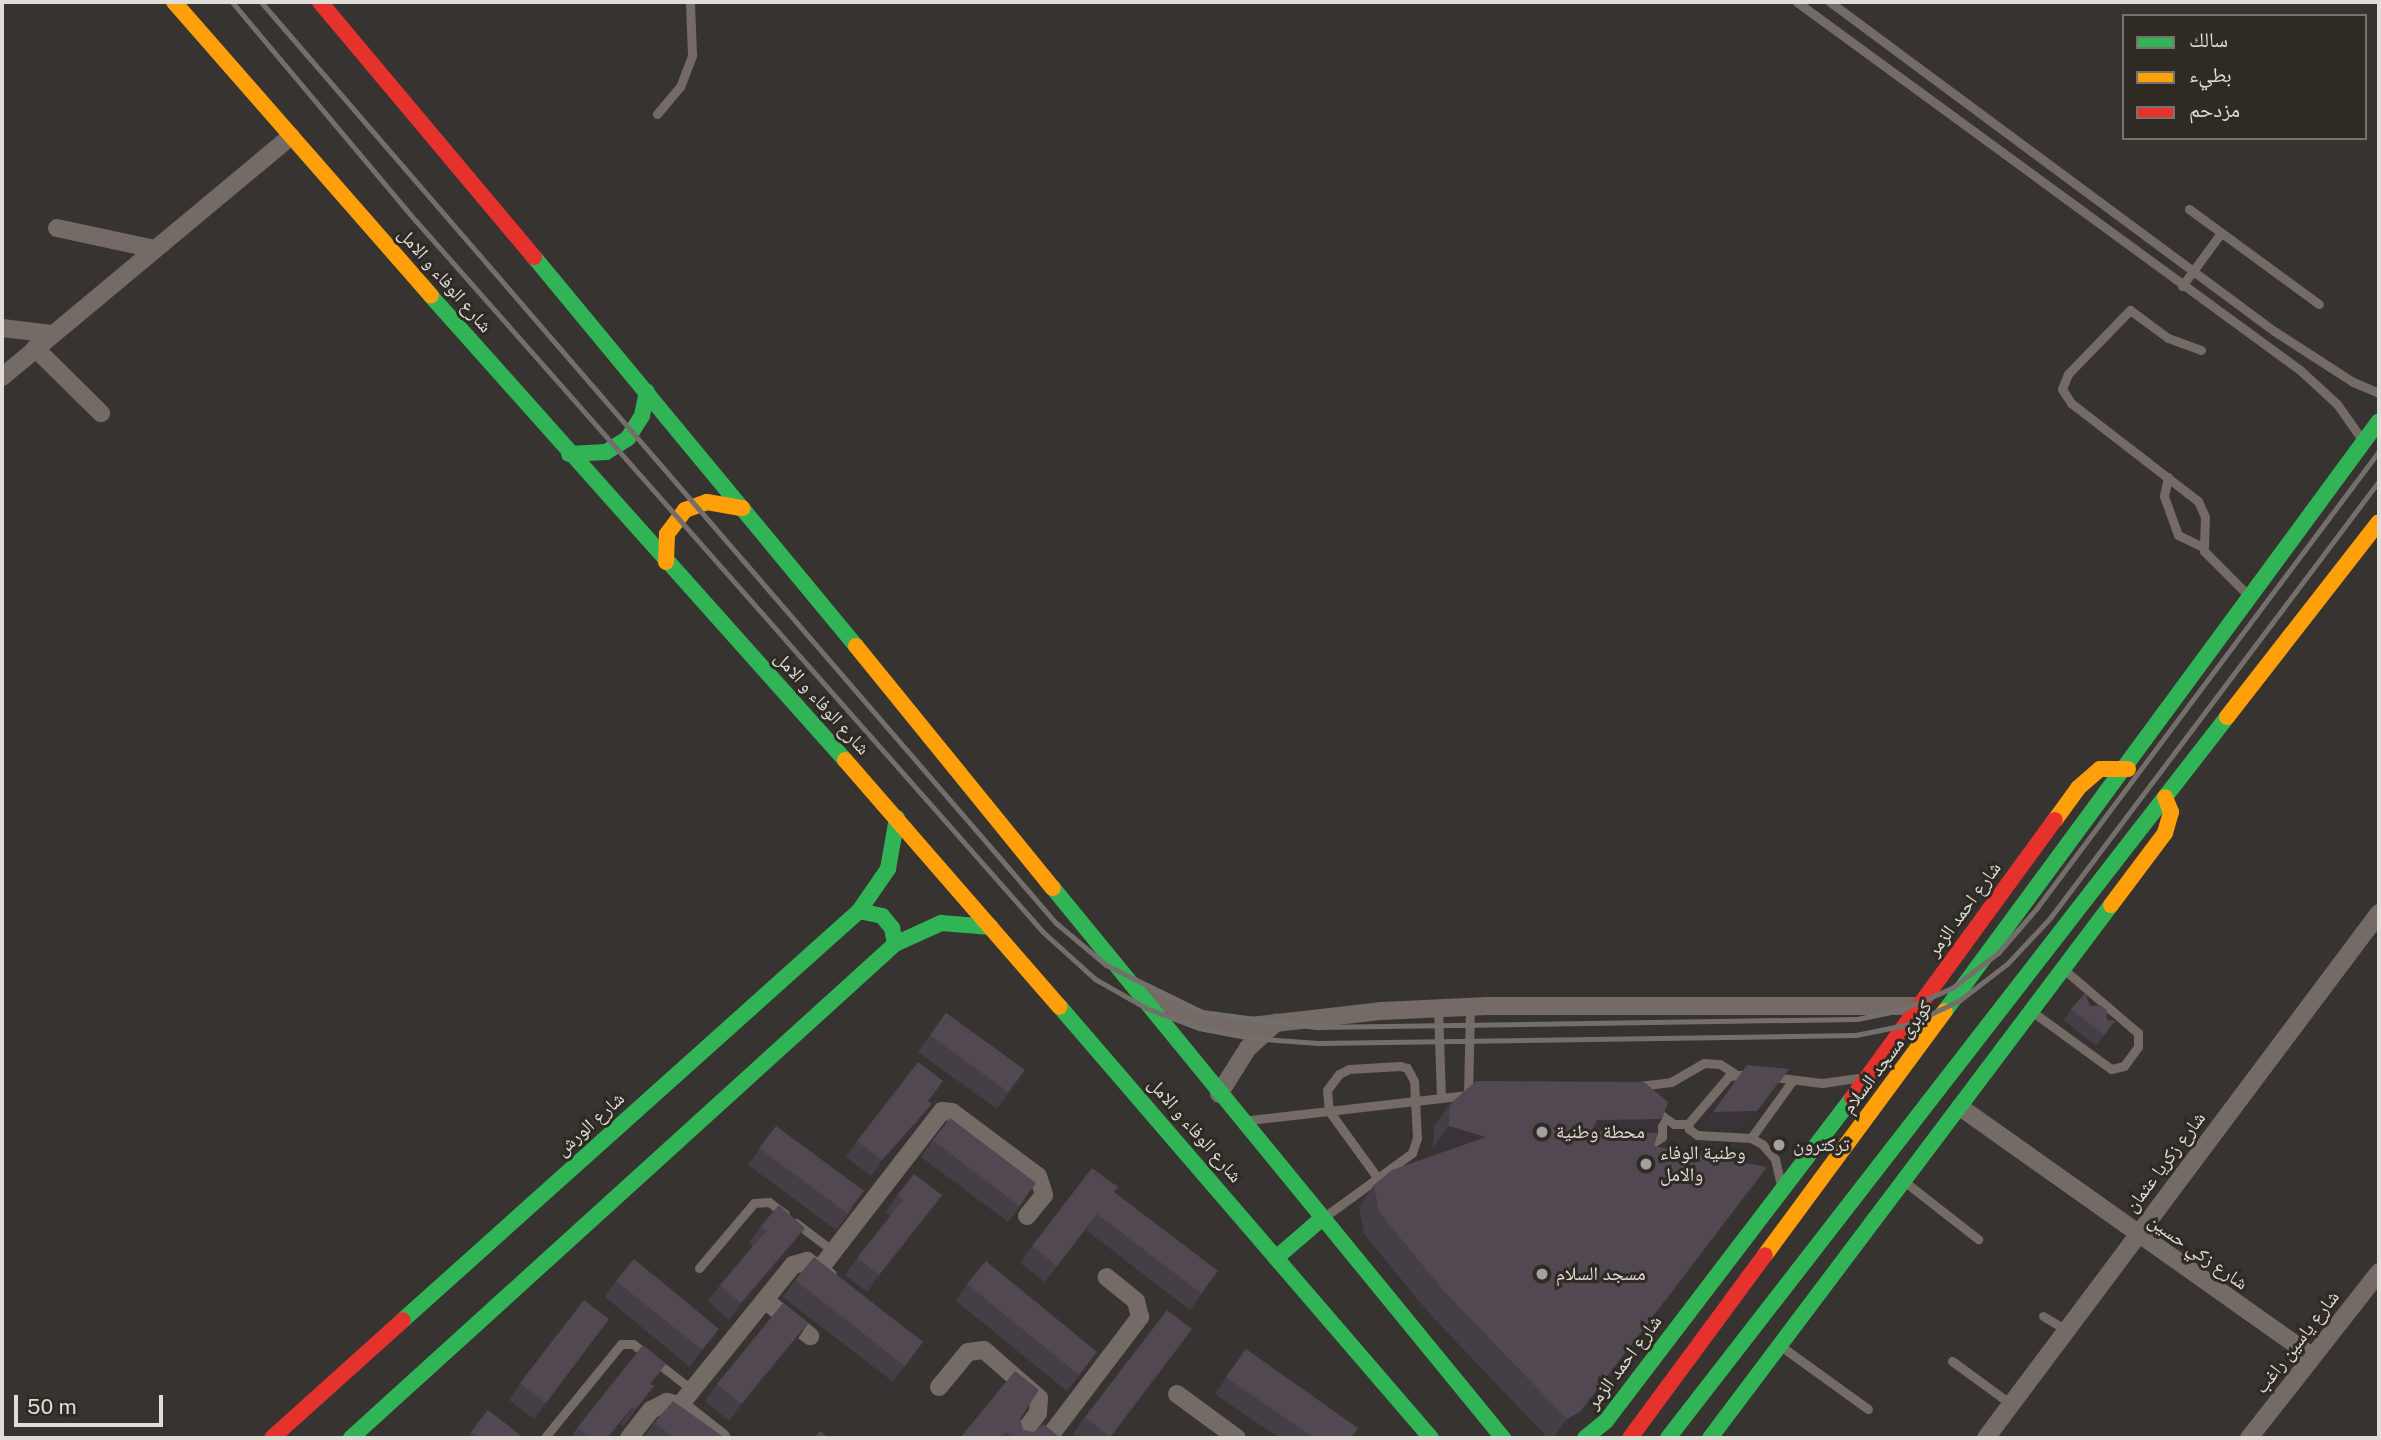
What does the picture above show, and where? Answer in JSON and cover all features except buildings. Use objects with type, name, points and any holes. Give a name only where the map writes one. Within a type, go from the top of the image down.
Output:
[{"type":"main road","name":"شارع الوفاء و الامل","points":[[174,2],[569,454],[897,818],[1431,1438]]},
{"type":"main road","name":"شارع الوفاء و الامل","points":[[320,2],[647,391],[1320,1220],[1503,1438]]},
{"type":"main road","points":[[569,454],[593,455],[628,438],[642,416],[647,391]]},
{"type":"main road","points":[[2127,769],[2379,421]]},
{"type":"main road","points":[[666,562],[667,534],[685,510],[707,502],[742,508]]},
{"type":"main road","points":[[1668,1438],[2379,522]]},
{"type":"main road","name":"شارع احمد الزمر","points":[[1585,1438],[1606,1421],[1779,1190],[1872,1072],[2078,788],[2100,769],[2127,769]]},
{"type":"main road","name":"كوبرى مسجد السلام","points":[[1630,1438],[2127,769]]},
{"type":"main road","points":[[1710,1438],[1905,1182],[2029,1011],[2169,827],[2171,812],[2165,797]]},
{"type":"main road","name":"شارع الورش","points":[[272,1438],[859,911],[888,869],[897,818]]},
{"type":"main road","points":[[859,911],[882,916],[892,928],[895,944]]},
{"type":"main road","points":[[351,1438],[895,944],[941,923],[992,927]]},
{"type":"main road","points":[[1276,1258],[1320,1220]]},
{"type":"main road","points":[[1603,1438],[1606,1421]]},
{"type":"street","points":[[2,377],[291,136]]},
{"type":"street","points":[[57,228],[154,249]]},
{"type":"street","points":[[2,328],[52,334]]},
{"type":"street","points":[[35,348],[101,412]]},
{"type":"street","name":"شارع زكريا عثمان","points":[[1986,1438],[2379,913]]},
{"type":"street","points":[[1131,984],[1206,1023],[1241,1027],[1279,1021],[1470,1006],[1919,1006]]},
{"type":"street","points":[[1219,1094],[1248,1048],[1279,1021]]},
{"type":"street","name":"شارع زكي حسين","points":[[1960,1107],[2136,1236],[2312,1356]]},
{"type":"street","points":[[819,1270],[942,1111],[952,1112],[1038,1177],[1044,1195],[1027,1216]]},
{"type":"street","points":[[680,1405],[797,1262],[807,1261],[840,1286]]},
{"type":"street","name":"شارع ياسين راغب","points":[[2249,1438],[2379,1272]]},
{"type":"street","points":[[1031,1423],[1050,1438],[1140,1317],[1136,1301],[1105,1277]]},
{"type":"street","points":[[765,1300],[810,1336]]},
{"type":"street","points":[[939,1387],[968,1352],[980,1349],[1036,1394],[1040,1408],[1019,1438]]},
{"type":"street","points":[[1177,1394],[1237,1438]]},
{"type":"street","points":[[629,1438],[656,1406],[680,1405],[722,1438]]},
{"type":"lane","points":[[657,114],[680,87],[692,55],[690,2]]},
{"type":"lane","points":[[1797,2],[2300,370],[2337,404],[2364,442]]},
{"type":"lane","points":[[1830,2],[2310,357],[2379,393]]},
{"type":"lane","points":[[2189,209],[2319,304]]},
{"type":"lane","points":[[2182,286],[2221,233]]},
{"type":"lane","points":[[2201,350],[2168,338],[2130,310],[2063,381],[2064,397],[2168,477],[2202,508],[2203,547]]},
{"type":"lane","points":[[2168,477],[2164,496],[2178,535],[2203,547],[2252,599]]},
{"type":"lane","points":[[2029,1011],[2071,1032],[2111,1069],[2124,1066],[2140,1037],[2094,1002],[2073,980],[2064,964]]},
{"type":"lane","points":[[1468,1095],[1470,1006]]},
{"type":"lane","points":[[1438,1008],[1441,1098]]},
{"type":"lane","points":[[1633,1086],[1671,1082],[1704,1063],[1720,1064],[1734,1073],[1835,1083],[1872,1072]]},
{"type":"lane","points":[[1320,1220],[1412,1153],[1416,1101],[1413,1074],[1407,1068],[1349,1069],[1332,1081],[1327,1090],[1329,1111],[1377,1177]]},
{"type":"lane","points":[[1657,1106],[1662,1116],[1674,1124],[1688,1124],[1734,1073]]},
{"type":"lane","points":[[1751,1138],[1793,1080]]},
{"type":"lane","points":[[1647,1085],[1652,1096]]},
{"type":"lane","points":[[1241,1121],[1482,1094]]},
{"type":"lane","points":[[1632,1149],[1650,1148],[1659,1142],[1662,1116]]},
{"type":"lane","points":[[1688,1124],[1697,1135],[1751,1138],[1775,1159],[1779,1190]]},
{"type":"lane","points":[[1905,1182],[1978,1239]]},
{"type":"lane","points":[[699,1268],[759,1201],[769,1202],[833,1251]]},
{"type":"lane","points":[[2043,1316],[2066,1331]]},
{"type":"lane","points":[[546,1437],[621,1344],[634,1344],[692,1390]]},
{"type":"lane","points":[[1780,1346],[1868,1409]]},
{"type":"lane","points":[[1952,1361],[2011,1404]]},
{"type":"railway","points":[[232,2],[416,221],[1043,932],[1095,979],[1146,1008],[1199,1028],[1251,1038],[1318,1043],[1856,1035],[1910,1024],[1960,1000],[2007,964],[2050,918],[2379,481]]},
{"type":"railway","points":[[261,2],[1056,923],[1106,965],[1202,1012],[1316,1027],[1857,1019],[1901,1010],[1952,988],[1998,953],[2036,909],[2379,451]]},
{"type":"traffic: fast","points":[[534,257],[856,646]]},
{"type":"traffic: fast","points":[[431,296],[845,760]]},
{"type":"traffic: fast","points":[[569,454],[606,452],[628,438],[642,416],[647,391]]},
{"type":"traffic: fast","points":[[1945,1011],[2379,421]]},
{"type":"traffic: fast","points":[[1668,1438],[2227,717]]},
{"type":"traffic: fast","points":[[403,1320],[859,911],[888,869],[897,818]]},
{"type":"traffic: fast","points":[[1053,888],[1503,1438]]},
{"type":"traffic: fast","points":[[1710,1438],[2111,905]]},
{"type":"traffic: fast","points":[[859,911],[882,916],[892,928],[895,944]]},
{"type":"traffic: fast","points":[[351,1438],[895,944],[941,923],[991,927]]},
{"type":"traffic: fast","points":[[1060,1007],[1431,1438]]},
{"type":"traffic: fast","points":[[1585,1438],[1606,1421],[1852,1098]]},
{"type":"traffic: fast","points":[[1276,1258],[1320,1220]]},
{"type":"traffic: slow","points":[[174,2],[431,296]]},
{"type":"traffic: slow","points":[[666,562],[667,534],[685,510],[707,502],[742,508]]},
{"type":"traffic: slow","points":[[2227,717],[2379,522]]},
{"type":"traffic: slow","points":[[856,646],[1053,888]]},
{"type":"traffic: slow","points":[[845,760],[1060,1007]]},
{"type":"traffic: slow","points":[[2055,820],[2078,788],[2100,769],[2128,769]]},
{"type":"traffic: slow","points":[[2111,905],[2165,833],[2171,812],[2165,797]]},
{"type":"traffic: slow","points":[[1765,1255],[1945,1011]]},
{"type":"traffic: jam","points":[[320,2],[534,257]]},
{"type":"traffic: jam","points":[[1852,1098],[2055,820]]},
{"type":"traffic: jam","points":[[1630,1438],[1765,1255]]},
{"type":"traffic: jam","points":[[272,1438],[403,1320]]},
{"type":"place","name":"محطة وطنية","points":[[1542,1132]]},
{"type":"place","name":"تركترون","points":[[1779,1145]]},
{"type":"place","name":"وطنية الوفاء والامل","points":[[1646,1164]]},
{"type":"place","name":"مسجد السلام","points":[[1542,1274]]}]
